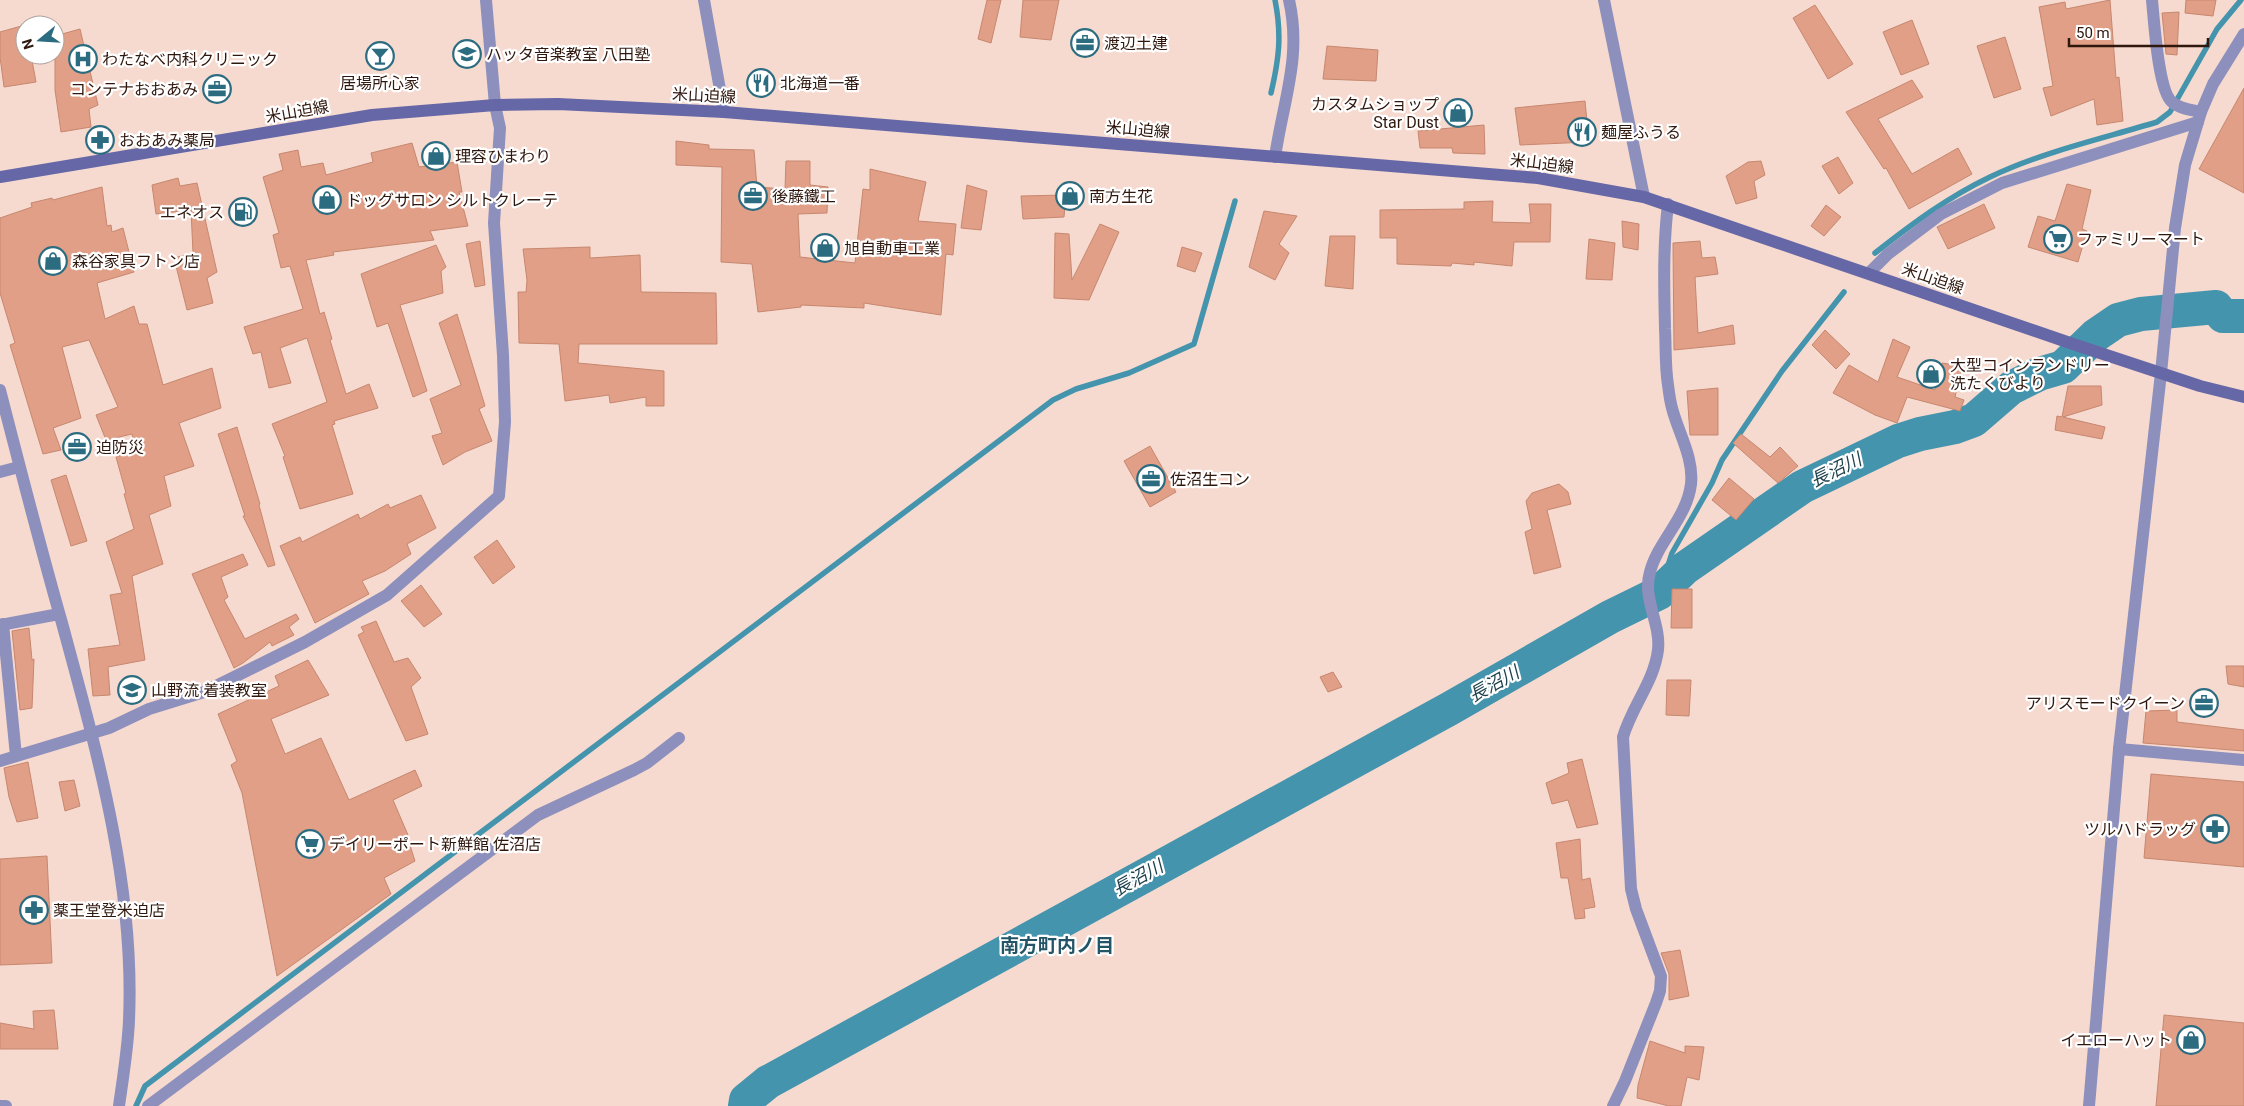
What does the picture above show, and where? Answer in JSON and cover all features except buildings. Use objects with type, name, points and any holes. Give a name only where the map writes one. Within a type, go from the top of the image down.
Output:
[{"type":"main road","name":"米山迫線","points":[[0,177],[334,120],[495,105],[558,104],[724,112],[1538,178],[1644,197],[1668,204],[2073,344],[2161,373],[2244,397]]},
{"type":"street","points":[[0,761],[109,728],[149,709],[204,692],[305,642],[387,595],[499,496],[505,422],[503,354],[494,223],[500,128],[495,105],[486,0]]},
{"type":"street","points":[[704,0],[724,112]]},
{"type":"street","points":[[1269,156],[1294,64],[1295,41],[1289,0]]},
{"type":"street","points":[[1604,0],[1644,197]]},
{"type":"street","points":[[2152,0],[2158,58],[2165,89],[2175,104],[2199,117]]},
{"type":"street","points":[[2089,1106],[2119,749],[2180,194],[2199,117],[2213,84],[2244,34]]},
{"type":"street","points":[[1869,273],[1888,254],[1941,214],[2002,183],[2199,117]]},
{"type":"street","points":[[1613,1106],[1625,1081],[1660,991],[1661,976],[1636,909],[1631,889],[1623,737],[1628,718],[1649,684],[1658,650],[1658,628],[1646,585],[1654,556],[1683,512],[1691,484],[1688,454],[1672,408],[1667,379],[1663,243],[1668,204]]},
{"type":"street","points":[[0,390],[19,467],[92,733],[109,809],[122,888],[128,954],[129,1020],[119,1106]]},
{"type":"street","points":[[0,472],[19,467]]},
{"type":"street","points":[[16,756],[1,624],[59,614]]},
{"type":"street","points":[[148,1106],[538,815],[647,763],[679,738]]},
{"type":"street","points":[[2119,749],[2244,760]]},
{"type":"street","points":[[0,1106],[6,1106]]},
{"type":"waterway","points":[[1271,93],[1279,47],[1275,0]]},
{"type":"waterway","points":[[1875,253],[1931,212],[1960,193],[1990,177],[2030,160],[2072,146],[2157,122],[2170,112],[2217,29],[2241,0]]},
{"type":"waterway","points":[[136,1106],[145,1086],[1053,400],[1076,389],[1129,373],[1194,344],[1235,201]]},
{"type":"waterway","points":[[1659,593],[1672,553],[1712,483],[1722,460],[1782,371],[1844,292]]},
{"type":"waterway","points":[[2216,307],[2244,303]]},
{"type":"waterway","name":"長沼川","points":[[745,1106],[746,1100],[768,1082],[1449,709],[1610,617],[1659,593],[1685,568],[1802,487],[1898,441],[1920,434],[1955,427],[1974,420],[2011,388],[2039,374],[2063,367],[2096,335],[2118,320],[2141,314],[2216,307],[2223,316],[2244,316]]},
{"type":"place","name":"渡辺土建","points":[[1085,43]]},
{"type":"place","name":"ハッタ音楽教室 八田塾","points":[[467,54]]},
{"type":"place","name":"居場所心家","points":[[380,56]]},
{"type":"place","name":"わたなべ内科クリニック","points":[[83,59]]},
{"type":"place","name":"北海道一番","points":[[761,83]]},
{"type":"place","name":"コンテナおおあみ","points":[[217,89]]},
{"type":"place","name":"カスタムショップ Star Dust","points":[[1458,113]]},
{"type":"place","name":"麺屋ふうる","points":[[1582,132]]},
{"type":"place","name":"おおあみ薬局","points":[[100,140]]},
{"type":"place","name":"理容ひまわり","points":[[436,156]]},
{"type":"place","name":"後藤鐵工","points":[[753,196]]},
{"type":"place","name":"南方生花","points":[[1070,196]]},
{"type":"place","name":"ドッグサロン シルトクレーテ","points":[[327,200]]},
{"type":"place","name":"エネオス","points":[[243,212]]},
{"type":"place","name":"ファミリーマート","points":[[2058,239]]},
{"type":"place","name":"旭自動車工業","points":[[825,248]]},
{"type":"place","name":"森谷家具フトン店","points":[[53,261]]},
{"type":"place","name":"大型コインランドリー 洗たくびより","points":[[1931,374]]},
{"type":"place","name":"迫防災","points":[[77,447]]},
{"type":"place","name":"佐沼生コン","points":[[1151,479]]},
{"type":"place","name":"山野流 着装教室","points":[[132,690]]},
{"type":"place","name":"アリスモードクイーン","points":[[2204,703]]},
{"type":"place","name":"ツルハドラッグ","points":[[2215,829]]},
{"type":"place","name":"デイリーポート新鮮館 佐沼店","points":[[310,844]]},
{"type":"place","name":"薬王堂登米迫店","points":[[34,910]]},
{"type":"place","name":"イエローハット","points":[[2191,1040]]},
{"type":"district","name":"南方町内ノ目","points":[[1057,945]]}]
